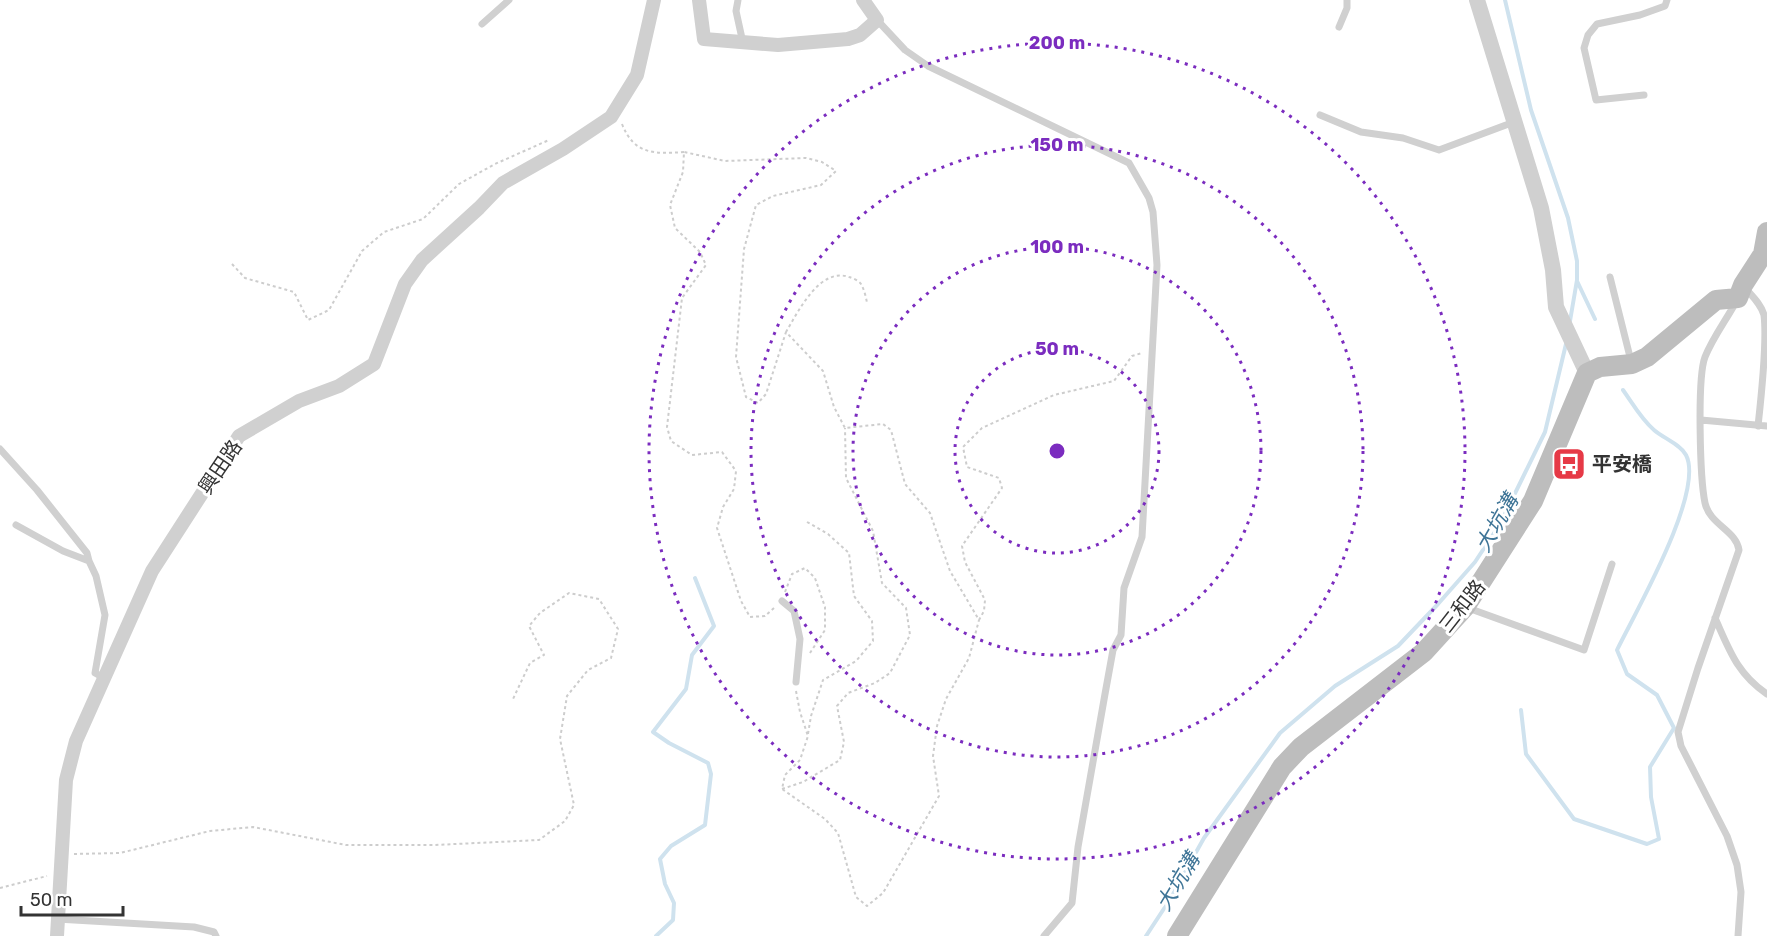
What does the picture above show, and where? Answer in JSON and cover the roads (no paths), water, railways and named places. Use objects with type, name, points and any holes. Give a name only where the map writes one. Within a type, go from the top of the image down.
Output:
[{"type":"main road","points":[[1584,365],[1600,367],[1632,364],[1647,357],[1716,300],[1740,292],[1765,257],[1767,232]]},
{"type":"main road","name":"三和路","points":[[1177,936],[1282,768],[1300,747],[1424,652],[1465,607],[1533,501],[1584,365]]},
{"type":"street","name":"興田路","points":[[57,936],[66,780],[76,741],[152,571],[239,436],[299,401],[339,386],[374,364],[405,284],[422,260],[479,208],[502,183],[563,149],[611,117],[637,75],[654,0]]},
{"type":"street","points":[[699,0],[704,39],[778,45],[848,39],[860,35],[877,20],[863,0]]},
{"type":"street","points":[[1478,0],[1541,208],[1553,270],[1556,307],[1584,365]]},
{"type":"lane","points":[[482,24],[509,0]]},
{"type":"lane","points":[[738,0],[736,11],[743,43]]},
{"type":"lane","points":[[1339,27],[1347,8],[1347,0]]},
{"type":"lane","points":[[1644,95],[1596,100],[1584,48],[1588,35],[1597,24],[1640,15],[1665,6],[1667,0]]},
{"type":"lane","points":[[877,20],[905,50],[928,66],[1129,163],[1149,198],[1153,212],[1157,265],[1143,537],[1124,588],[1121,635],[1113,650],[1078,847],[1072,903],[1044,936]]},
{"type":"lane","points":[[1320,115],[1361,132],[1402,138],[1438,150],[1516,121]]},
{"type":"lane","points":[[1610,277],[1632,364]]},
{"type":"lane","points":[[1738,936],[1741,892],[1737,865],[1727,836],[1681,746],[1678,732],[1739,550],[1738,543],[1733,536],[1714,521],[1706,505],[1701,420],[1701,372],[1706,356],[1740,292],[1760,306],[1764,315],[1766,341],[1758,426]]},
{"type":"lane","points":[[1701,420],[1767,426]]},
{"type":"lane","points":[[0,449],[37,490],[87,553],[96,576],[105,615],[95,673],[104,678]]},
{"type":"lane","points":[[16,525],[63,551],[89,561]]},
{"type":"lane","points":[[1465,607],[1584,650],[1612,564]]},
{"type":"lane","points":[[782,601],[794,611],[800,639],[796,682]]},
{"type":"lane","points":[[1715,618],[1737,666],[1752,684],[1767,694]]},
{"type":"lane","points":[[57,919],[194,927],[214,932],[216,936]]},
{"type":"waterway","name":"大坑溝","points":[[1505,0],[1531,110],[1568,218],[1577,261],[1577,280],[1570,321]]},
{"type":"waterway","points":[[1577,281],[1595,319]]},
{"type":"waterway","name":"大坑溝","points":[[1146,936],[1204,838],[1280,733],[1335,686],[1398,646],[1475,562],[1500,524],[1545,432],[1566,344]]},
{"type":"waterway","points":[[1521,710],[1526,754],[1574,819],[1647,844],[1659,839],[1651,797],[1650,767],[1674,728],[1657,695],[1627,674],[1617,650],[1652,582],[1677,523],[1686,496],[1689,472],[1683,451],[1649,426],[1623,390]]},
{"type":"waterway","points":[[656,936],[673,920],[674,903],[665,884],[660,859],[671,846],[705,825],[711,774],[708,763],[653,732],[686,689],[692,655],[714,626],[695,578]]},
{"type":"place","name":"平安橋","points":[[1569,464]]}]
